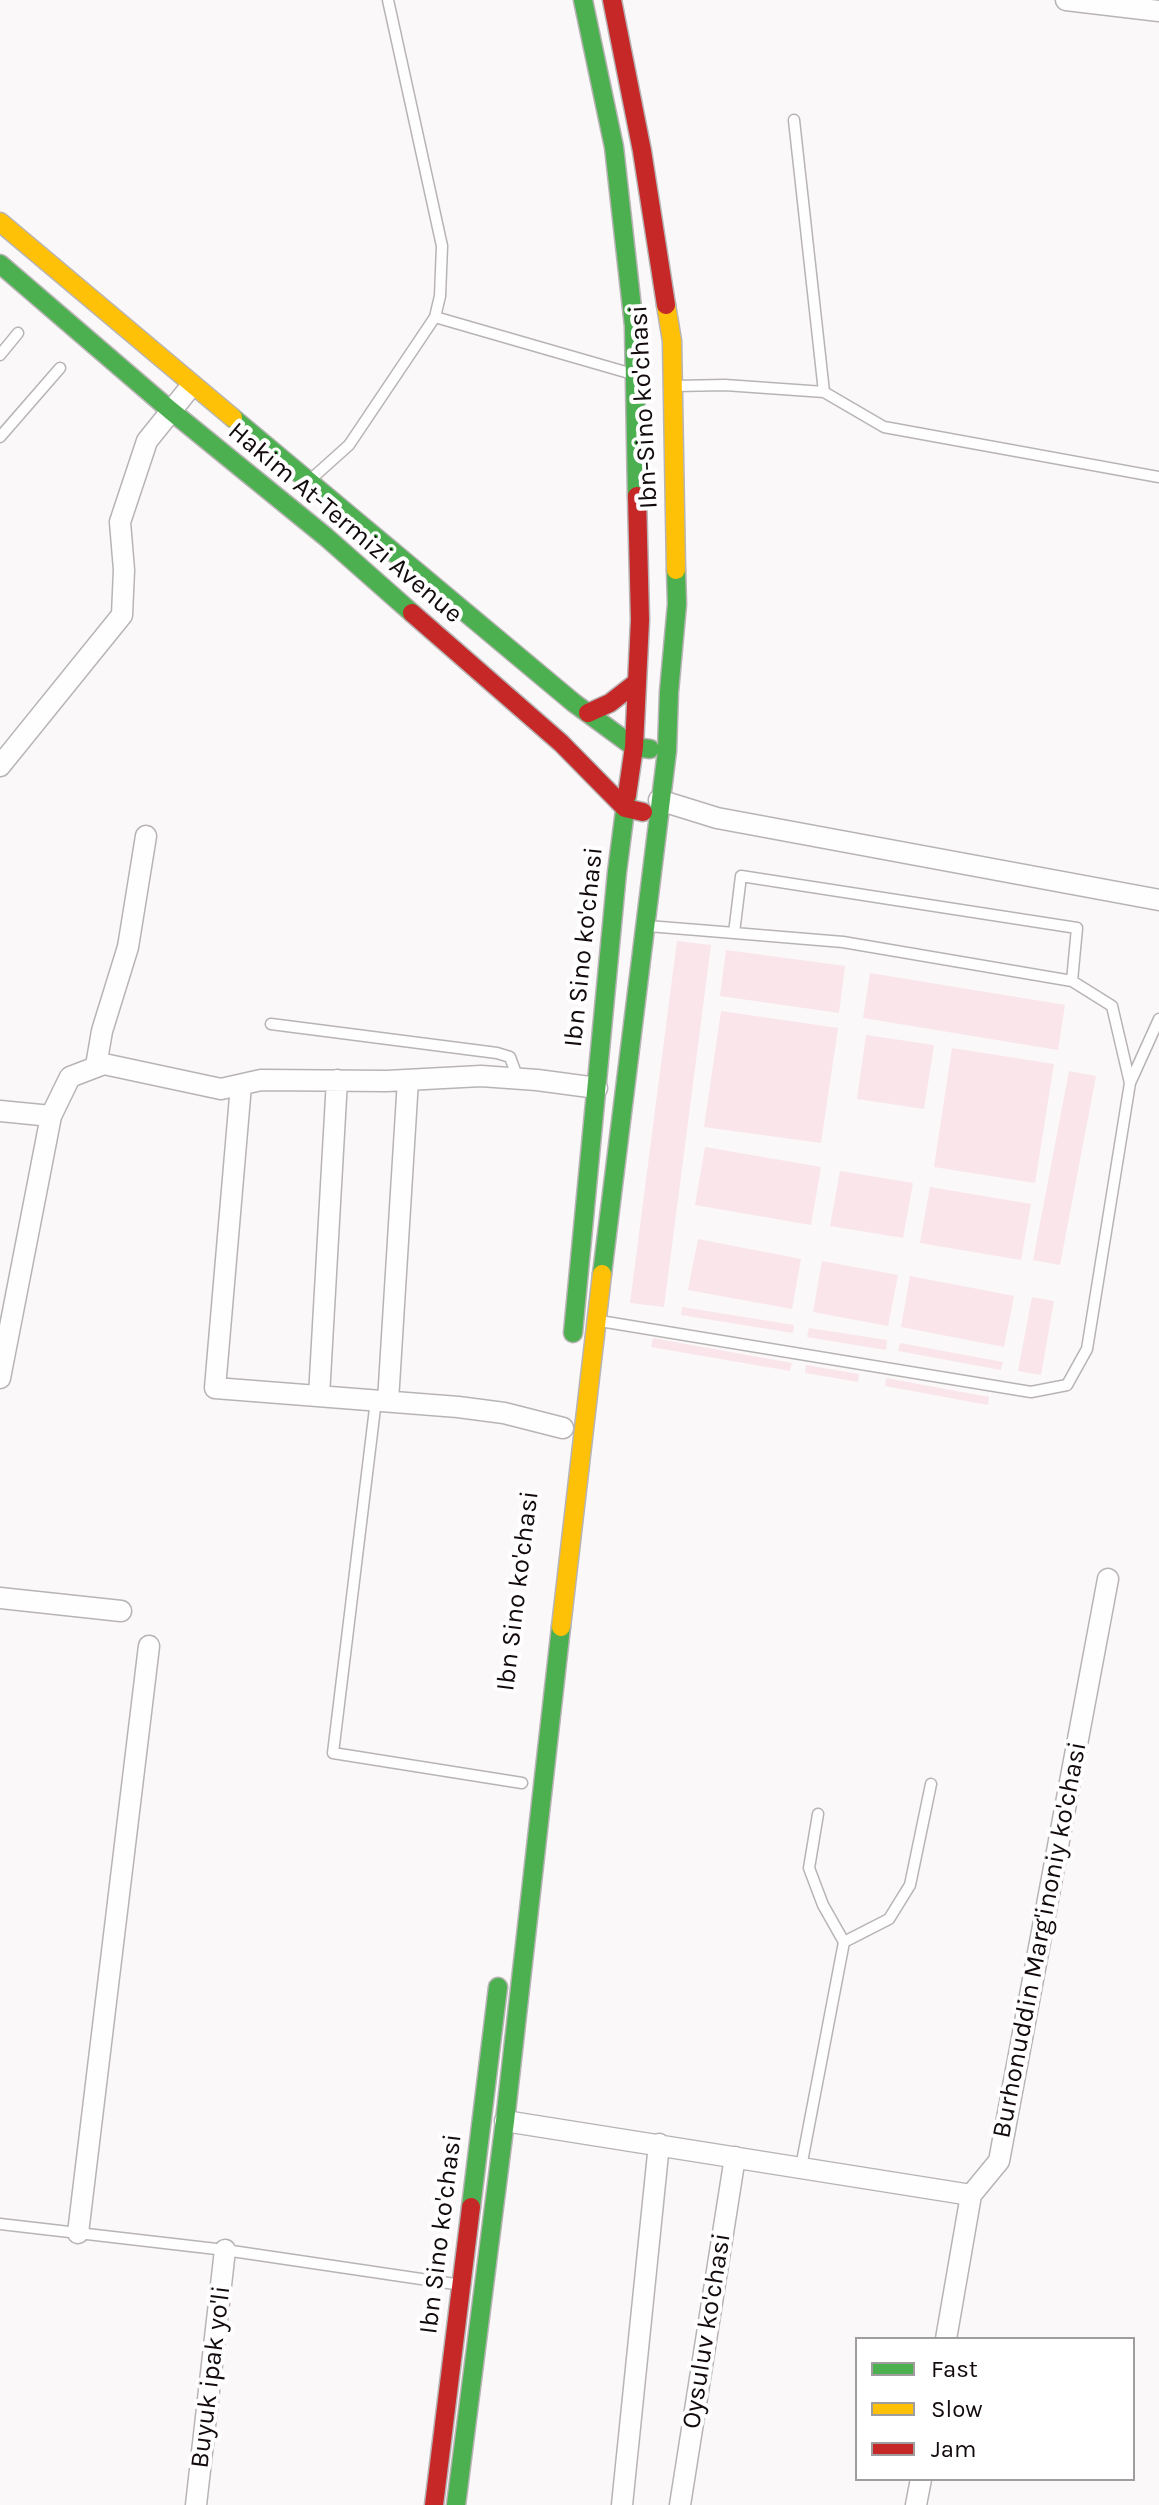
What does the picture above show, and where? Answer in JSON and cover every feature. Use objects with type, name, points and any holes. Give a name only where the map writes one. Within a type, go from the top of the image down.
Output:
[{"type":"main road","name":"Ibn-Sino ko'chasi","points":[[583,0],[614,147],[634,326],[640,620],[637,682]]},
{"type":"main road","name":"Ibn-Sino ko'chasi","points":[[612,0],[642,151],[672,341],[677,604],[667,751],[658,808]]},
{"type":"main road","name":"Hakim At-Termizi Avenue","points":[[0,222],[588,713],[634,747],[667,751]]},
{"type":"main road","name":"Hakim At-Termizi Avenue","points":[[0,264],[170,410],[326,537],[561,743],[625,808]]},
{"type":"main road","points":[[588,713],[610,703],[637,682]]},
{"type":"main road","name":"Ibn Sino ko'chasi","points":[[571,1355],[625,808],[634,747],[637,682]]},
{"type":"main road","points":[[625,808],[658,808]]},
{"type":"main road","name":"Ibn Sino ko'chasi","points":[[456,2505],[505,2121],[658,808]]},
{"type":"main road","name":"Ibn Sino ko'chasi","points":[[434,2505],[501,1964]]},
{"type":"street","points":[[1066,0],[1159,11]]},
{"type":"street","points":[[0,766],[122,615],[124,570],[120,522],[147,441],[192,385]]},
{"type":"street","points":[[658,808],[1159,900]]},
{"type":"street","points":[[96,1066],[102,1031],[128,947],[146,836]]},
{"type":"street","points":[[0,1378],[51,1116],[70,1077],[104,1064],[221,1089],[261,1080],[408,1080],[481,1076],[597,1088]]},
{"type":"street","points":[[319,1396],[337,1080]]},
{"type":"street","points":[[382,1401],[408,1080]]},
{"type":"street","points":[[241,1085],[215,1388],[504,1413],[563,1429]]},
{"type":"street","points":[[0,1111],[51,1116]]},
{"type":"street","name":"Burhonuddin Marg'inoniy ko'chasi","points":[[946,2337],[971,2195],[999,2161],[1108,1579]]},
{"type":"street","points":[[0,1598],[121,1611]]},
{"type":"street","points":[[78,2233],[149,1646]]},
{"type":"street","points":[[505,2121],[971,2195]]},
{"type":"street","points":[[622,2505],[659,2144]]},
{"type":"street","name":"Oysuluv ko'chasi","points":[[680,2505],[735,2157]]},
{"type":"street","name":"Buyuk ipak yo'li","points":[[196,2505],[225,2250]]},
{"type":"street","points":[[916,2505],[921,2481]]},
{"type":"lane","points":[[308,482],[349,445],[435,317],[440,296],[442,246],[388,0]]},
{"type":"lane","points":[[794,120],[824,392]]},
{"type":"lane","points":[[435,317],[635,375]]},
{"type":"lane","points":[[0,355],[18,333]]},
{"type":"lane","points":[[0,437],[60,368]]},
{"type":"lane","points":[[673,386],[725,385],[824,392],[884,427],[1159,477]]},
{"type":"lane","points":[[734,933],[741,876],[1077,928],[1072,981]]},
{"type":"lane","points":[[646,926],[843,942],[1072,981],[1112,1006],[1130,1083]]},
{"type":"lane","points":[[596,1320],[1031,1392],[1067,1385],[1087,1349],[1130,1083],[1159,1019]]},
{"type":"lane","points":[[271,1024],[497,1053],[510,1057],[518,1079]]},
{"type":"lane","points":[[382,1401],[333,1753],[522,1783]]},
{"type":"lane","points":[[844,1942],[889,1919],[910,1885],[931,1784]]},
{"type":"lane","points":[[801,2167],[844,1942],[823,1905],[809,1868],[818,1814]]},
{"type":"lane","points":[[0,2224],[225,2250],[461,2285]]},
{"type":"shaded area","points":[[677,941],[711,945],[664,1307],[630,1303]]},
{"type":"shaded area","points":[[726,950],[845,966],[839,1013],[720,996]]},
{"type":"shaded area","points":[[870,973],[1065,1005],[1058,1050],[863,1018]]},
{"type":"shaded area","points":[[721,1011],[838,1028],[821,1143],[704,1127]]},
{"type":"shaded area","points":[[866,1035],[934,1045],[924,1109],[857,1099]]},
{"type":"shaded area","points":[[952,1048],[1054,1064],[1035,1183],[934,1167]]},
{"type":"shaded area","points":[[1069,1071],[1096,1076],[1060,1265],[1033,1260]]},
{"type":"shaded area","points":[[705,1147],[821,1167],[811,1225],[695,1205]]},
{"type":"shaded area","points":[[840,1171],[913,1183],[903,1238],[830,1226]]},
{"type":"shaded area","points":[[930,1187],[1031,1204],[1021,1260],[920,1243]]},
{"type":"shaded area","points":[[698,1239],[801,1259],[792,1309],[688,1290]]},
{"type":"shaded area","points":[[822,1261],[898,1275],[888,1326],[813,1312]]},
{"type":"shaded area","points":[[910,1276],[1014,1296],[1004,1347],[901,1327]]},
{"type":"shaded area","points":[[1032,1297],[1054,1301],[1041,1375],[1018,1371]]},
{"type":"shaded area","points":[[682,1307],[794,1325],[793,1333],[681,1315]]},
{"type":"shaded area","points":[[809,1328],[887,1340],[886,1350],[807,1337]]},
{"type":"shaded area","points":[[653,1338],[792,1363],[790,1371],[651,1347]]},
{"type":"shaded area","points":[[900,1343],[1003,1362],[1001,1370],[898,1351]]},
{"type":"shaded area","points":[[806,1365],[859,1374],[858,1382],[805,1373]]},
{"type":"shaded area","points":[[886,1378],[989,1397],[988,1405],[885,1386]]},
{"type":"traffic: fast","points":[[583,0],[614,147],[634,326],[637,496]]},
{"type":"traffic: fast","points":[[0,264],[170,410],[326,537],[412,613]]},
{"type":"traffic: fast","points":[[233,418],[574,703],[634,747],[650,749]]},
{"type":"traffic: fast","points":[[602,1274],[667,751],[677,604],[676,570]]},
{"type":"traffic: fast","points":[[573,1333],[627,795]]},
{"type":"traffic: fast","points":[[456,2505],[505,2121],[561,1627]]},
{"type":"traffic: fast","points":[[471,2207],[498,1987]]},
{"type":"traffic: slow","points":[[0,222],[233,418]]},
{"type":"traffic: slow","points":[[666,305],[672,341],[676,570]]},
{"type":"traffic: slow","points":[[561,1627],[602,1274]]},
{"type":"traffic: jam","points":[[612,0],[642,151],[666,305]]},
{"type":"traffic: jam","points":[[627,795],[634,747],[640,620],[637,496]]},
{"type":"traffic: jam","points":[[412,613],[561,743],[625,808],[643,812]]},
{"type":"traffic: jam","points":[[588,713],[610,703],[637,682]]},
{"type":"traffic: jam","points":[[434,2505],[471,2207]]}]
